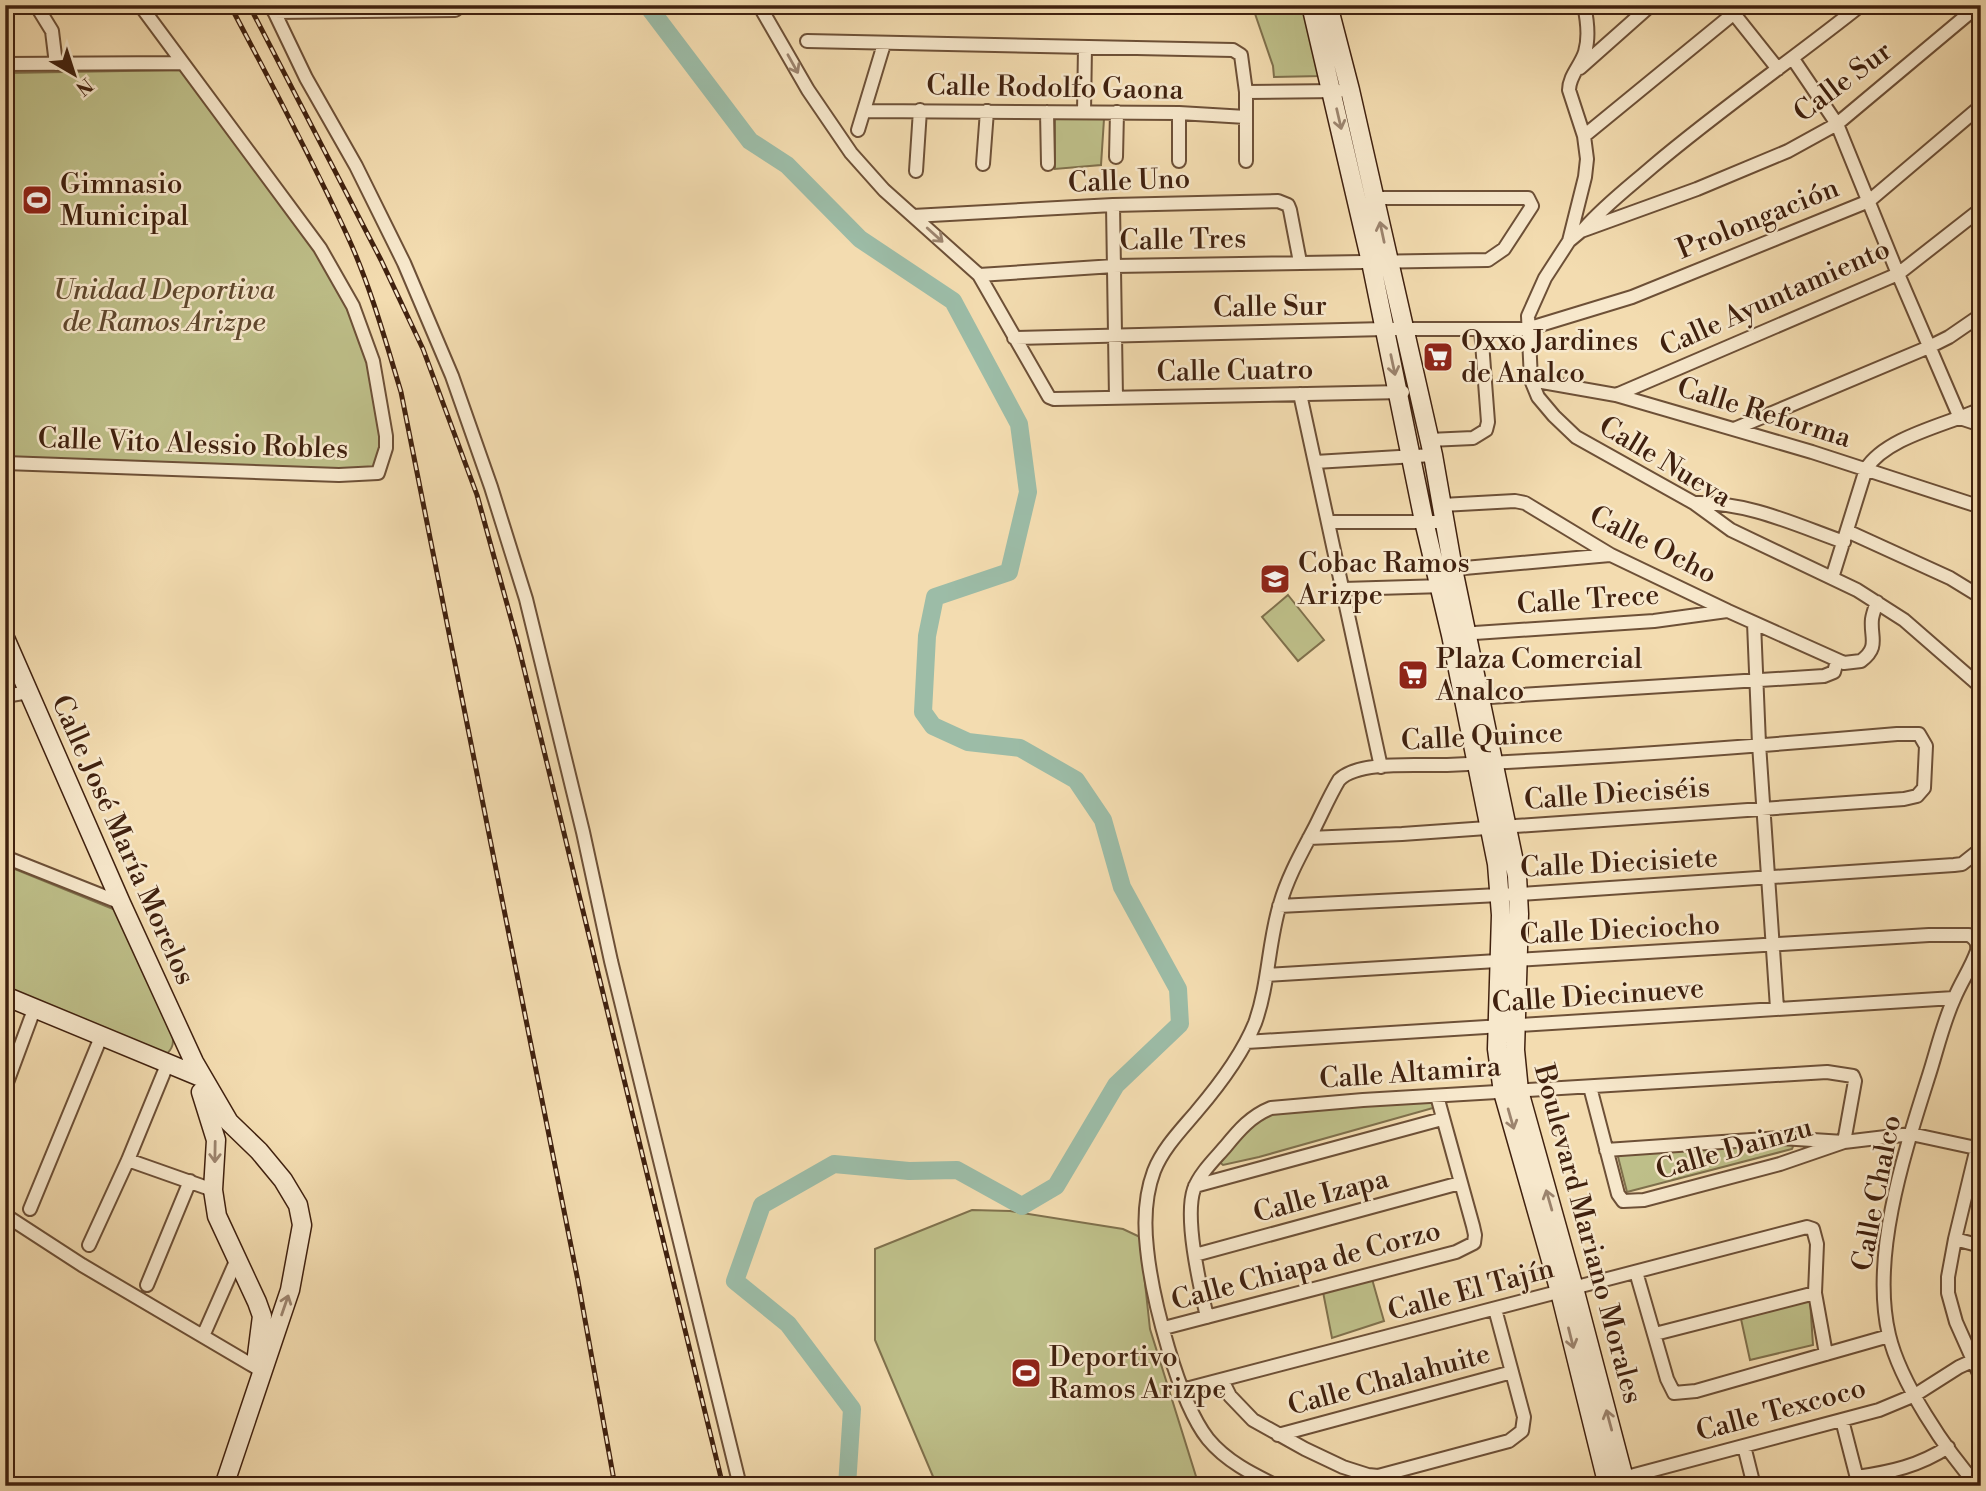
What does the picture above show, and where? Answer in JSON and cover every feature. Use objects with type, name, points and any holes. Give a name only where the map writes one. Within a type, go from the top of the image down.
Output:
[{"type":"street","points":[[36,5],[51,32],[55,64]]},
{"type":"street","points":[[139,5],[182,63]]},
{"type":"street","points":[[463,5],[455,10],[273,9],[306,78],[356,166],[404,263],[452,376],[491,487],[526,599],[583,832],[614,974],[740,1486]]},
{"type":"street","points":[[759,5],[808,90],[851,153],[884,190],[979,275],[1014,338]]},
{"type":"street","name":"Boulevard Mariano Morales","points":[[1311,5],[1375,198],[1380,262]]},
{"type":"street","name":"Boulevard Mariano Morales","points":[[1328,5],[1341,91],[1394,329],[1398,392],[1424,521],[1448,586],[1499,827],[1510,894],[1506,1027],[1498,1058],[1511,1091],[1567,1290],[1612,1483]]},
{"type":"street","name":"Calle Nueva","points":[[1584,5],[1587,16],[1585,51],[1569,83],[1569,90],[1584,136],[1587,159],[1585,177],[1569,241],[1533,302],[1527,329],[1531,380],[1538,397],[1576,437],[1694,503],[1731,530],[1877,602],[1904,620],[1981,687]]},
{"type":"street","points":[[1574,73],[1651,5]]},
{"type":"street","points":[[1581,231],[1607,205],[1696,130],[1861,5]]},
{"type":"street","name":"Calle Sur","points":[[1569,241],[1581,231],[1788,151],[1837,124],[1979,5]]},
{"type":"street","points":[[1584,136],[1735,8],[1778,69]]},
{"type":"street","points":[[807,41],[1233,50],[1241,55],[1246,92],[1246,161]]},
{"type":"street","points":[[858,130],[884,44]]},
{"type":"street","points":[[1084,112],[1085,47]]},
{"type":"street","points":[[1793,59],[1837,124],[1960,418],[1981,425]]},
{"type":"street","points":[[5,64],[182,63]]},
{"type":"street","name":"Calle Vito Alessio Robles","points":[[5,463],[339,475],[379,472],[386,448],[386,436],[373,361],[353,306],[320,248],[182,63]]},
{"type":"street","points":[[1246,92],[1341,91]]},
{"type":"street","name":"Prolongación","points":[[1527,329],[1632,297],[1868,201],[1981,106]]},
{"type":"street","points":[[916,170],[920,110]]},
{"type":"street","name":"Calle Rodolfo Gaona","points":[[864,111],[1117,112],[1245,117]]},
{"type":"street","points":[[983,164],[987,111]]},
{"type":"street","points":[[1047,112],[1048,164]]},
{"type":"street","points":[[1116,157],[1117,112]]},
{"type":"street","points":[[1179,161],[1180,113]]},
{"type":"street","name":"Calle Tres","points":[[979,275],[1114,266],[1488,260],[1504,249],[1532,206],[1528,198],[1375,198]]},
{"type":"street","name":"Calle Uno","points":[[913,216],[1113,205],[1284,202],[1290,210],[1300,262]]},
{"type":"street","points":[[1113,205],[1116,398]]},
{"type":"street","name":"Calle Ayuntamiento","points":[[1616,395],[1898,274],[1981,209]]},
{"type":"street","points":[[1734,429],[1929,347],[1981,315]]},
{"type":"street","name":"Boulevard Mariano Morales","points":[[1394,329],[1417,392],[1431,447],[1453,569],[1448,586]]},
{"type":"street","name":"Calle Sur","points":[[1014,338],[1394,329],[1527,329]]},
{"type":"street","points":[[1315,462],[1411,456],[1431,447],[1481,435],[1489,422],[1481,329]]},
{"type":"street","name":"Calle Cuatro","points":[[1014,338],[1046,394],[1054,399],[1417,392]]},
{"type":"street","name":"Calle Reforma","points":[[1531,380],[1616,395],[1866,469],[1981,507]]},
{"type":"street","points":[[1300,394],[1381,767]]},
{"type":"street","points":[[1832,578],[1866,469],[1873,458],[1896,443],[1981,409]]},
{"type":"street","name":"Calle Ocho","points":[[1328,522],[1424,521],[1444,513],[1515,501],[1525,503],[1611,555],[1837,660]]},
{"type":"street","points":[[1694,503],[1713,502],[1740,507],[1846,537],[1950,578],[1981,597]]},
{"type":"street","points":[[1453,569],[1611,555]]},
{"type":"street","points":[[1343,589],[1448,586]]},
{"type":"street","points":[[1471,698],[1829,675],[1836,670],[1837,660],[1855,663],[1869,653],[1874,644],[1872,619],[1877,602]]},
{"type":"street","name":"Calle Trece","points":[[1459,634],[1654,621],[1728,611]]},
{"type":"street","points":[[1754,623],[1759,744],[1777,1008]]},
{"type":"street","name":"Calle José María Morelos","points":[[5,638],[198,1072],[229,1122],[260,1151],[283,1180],[298,1205],[302,1225],[290,1290],[212,1486]]},
{"type":"street","points":[[5,696],[29,692]]},
{"type":"street","name":"Calle Quince","points":[[1278,1486],[1225,1456],[1201,1428],[1182,1390],[1164,1328],[1147,1248],[1146,1211],[1148,1190],[1155,1168],[1166,1149],[1220,1082],[1246,1042],[1261,1003],[1279,905],[1296,864],[1343,775],[1357,769],[1381,767],[1484,763],[1911,733],[1919,734],[1926,746],[1924,788]]},
{"type":"street","name":"Calle Dieciséis","points":[[1309,838],[1904,799],[1917,796],[1924,788]]},
{"type":"street","name":"Calle Diecisiete","points":[[1279,905],[1768,879],[1962,863],[1981,849]]},
{"type":"street","points":[[6,856],[121,903]]},
{"type":"street","name":"Calle Dieciocho","points":[[1267,975],[1938,935],[1969,935],[1975,938]]},
{"type":"street","name":"Calle Chalco","points":[[1975,938],[1977,951],[1954,998],[1901,1168],[1884,1260],[1884,1298],[1889,1336],[1901,1368],[1948,1447],[1978,1486]]},
{"type":"street","points":[[5,996],[167,1065],[198,1072]]},
{"type":"street","name":"Calle Diecinueve","points":[[1246,1042],[1954,998]]},
{"type":"street","points":[[5,1088],[35,1007]]},
{"type":"street","points":[[30,1209],[101,1037]]},
{"type":"street","points":[[89,1245],[167,1065]]},
{"type":"street","name":"Calle José María Morelos","points":[[198,1072],[216,1140],[213,1190],[217,1216],[262,1316],[259,1369],[224,1486]]},
{"type":"street","name":"Calle Altamira","points":[[1195,1186],[1240,1129],[1261,1112],[1271,1108],[1437,1096],[1827,1072],[1847,1073],[1853,1076],[1855,1088],[1843,1142]]},
{"type":"street","name":"Calle Dainzu","points":[[1590,1087],[1618,1194],[1623,1201],[1633,1202],[1780,1164],[1843,1142],[1911,1134],[1976,1148]]},
{"type":"street","name":"Calle Chiapa de Corzo","points":[[1164,1328],[1474,1244],[1475,1235],[1437,1096]]},
{"type":"street","points":[[1206,1317],[1195,1255],[1191,1207],[1195,1186],[1443,1119]]},
{"type":"street","points":[[1981,1130],[1976,1148],[1975,1176],[1955,1239],[1948,1278],[1951,1310],[1976,1359],[1981,1378]]},
{"type":"street","points":[[1606,1150],[1781,1138],[1843,1142]]},
{"type":"street","points":[[128,1160],[213,1190]]},
{"type":"street","points":[[147,1285],[190,1181]]},
{"type":"street","name":"Calle Izapa","points":[[1195,1255],[1460,1183]]},
{"type":"street","points":[[5,1215],[82,1265],[259,1369]]},
{"type":"street","name":"Calle El Tajín","points":[[1182,1390],[1807,1227],[1813,1229],[1817,1244],[1815,1293],[1826,1353]]},
{"type":"street","points":[[1955,1239],[1981,1246]]},
{"type":"street","points":[[203,1336],[237,1259]]},
{"type":"street","points":[[1636,1272],[1667,1378],[1674,1393],[1696,1391],[1889,1336]]},
{"type":"street","points":[[1655,1334],[1815,1293]]},
{"type":"street","points":[[1222,1380],[1241,1409],[1278,1435],[1343,1467],[1378,1476],[1509,1441],[1522,1432],[1524,1418],[1495,1309]]},
{"type":"street","name":"Calle Texcoco","points":[[1612,1483],[1879,1410],[1915,1395],[1976,1359]]},
{"type":"street","name":"Calle Chalahuite","points":[[1278,1435],[1512,1372]]},
{"type":"street","points":[[1842,1420],[1858,1482],[1906,1468],[1934,1457],[1948,1447]]},
{"type":"street","points":[[1744,1446],[1754,1486]]},
{"type":"green space","points":[[880,5],[1302,5],[1321,76],[1274,77],[1273,66],[1253,8],[1159,13]]},
{"type":"green space","name":"Unidad Deportiva de Ramos Arizpe","points":[[184,70],[308,238],[348,301],[368,353],[383,436],[376,470],[5,459],[5,73]]},
{"type":"green space","points":[[1055,119],[1104,119],[1101,165],[1055,169]]},
{"type":"green space","points":[[1288,595],[1324,640],[1298,661],[1262,617]]},
{"type":"green space","points":[[5,865],[118,911],[172,1030],[170,1051],[164,1056],[5,990]]},
{"type":"green space","points":[[1433,1098],[1433,1108],[1259,1157],[1223,1165],[1217,1160],[1266,1113]]},
{"type":"green space","points":[[1795,1142],[1792,1149],[1627,1192],[1617,1153]]},
{"type":"green space","name":"Deportivo Ramos Arizpe","points":[[972,1210],[1010,1211],[1123,1229],[1140,1237],[1150,1329],[1199,1486],[937,1486],[875,1340],[875,1249]]},
{"type":"green space","points":[[1372,1279],[1384,1321],[1332,1338],[1323,1292]]},
{"type":"green space","points":[[1810,1300],[1813,1345],[1750,1360],[1741,1319]]},
{"type":"waterway","points":[[647,5],[750,141],[787,165],[860,239],[953,301],[1019,424],[1028,492],[1009,572],[935,597],[927,636],[923,712],[933,726],[968,742],[1020,748],[1076,780],[1103,820],[1122,887],[1178,989],[1180,1024],[1116,1085],[1056,1186],[1022,1206],[957,1170],[909,1171],[834,1164],[762,1205],[735,1281],[788,1324],[852,1409],[847,1486]]},
{"type":"railway","points":[[230,5],[347,235],[370,293],[401,392],[578,1281],[615,1486]]},
{"type":"railway","points":[[249,5],[381,260],[423,349],[477,495],[518,644],[723,1486]]},
{"type":"place","name":"Gimnasio Municipal","points":[[37,200]]},
{"type":"place","name":"Oxxo Jardines de Analco","points":[[1438,357]]},
{"type":"place","name":"Cobac Ramos Arizpe","points":[[1275,579]]},
{"type":"place","name":"Plaza Comercial Analco","points":[[1413,675]]},
{"type":"place","name":"Deportivo Ramos Arizpe","points":[[1026,1373]]}]
